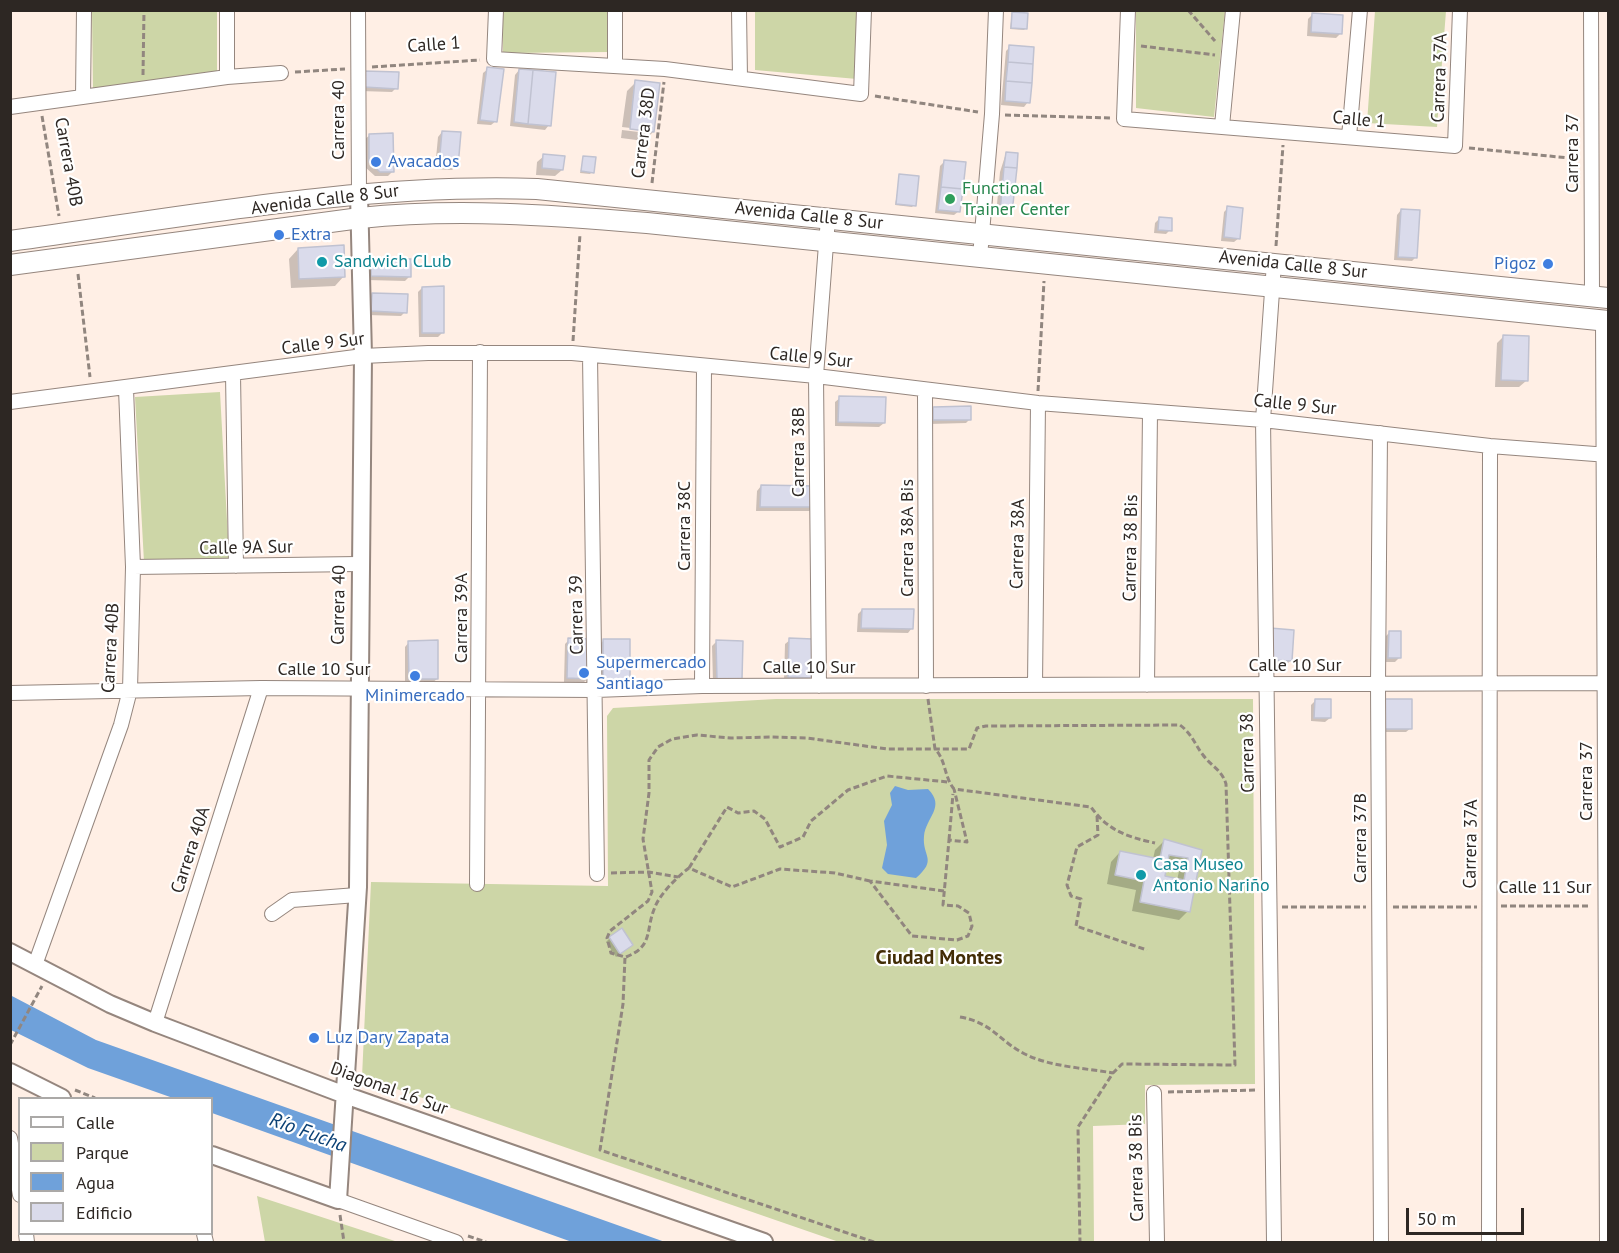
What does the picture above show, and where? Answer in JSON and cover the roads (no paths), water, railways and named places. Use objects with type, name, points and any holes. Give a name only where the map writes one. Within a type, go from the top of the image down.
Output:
[{"type":"main road","name":"Avenida Calle 8 Sur","points":[[10,241],[359,194],[492,188],[650,200],[1600,297]]},
{"type":"main road","name":"Avenida Calle 8 Sur","points":[[10,265],[360,218],[445,212],[581,217],[1606,320]]},
{"type":"street","name":"Carrera 40B","points":[[83,97],[84,10]]},
{"type":"street","points":[[226,77],[227,10]]},
{"type":"street","name":"Carrera 40","points":[[338,1200],[357,895],[363,356],[358,10]]},
{"type":"street","points":[[496,10],[494,59],[615,64],[861,94],[864,10]]},
{"type":"street","points":[[615,10],[615,64]]},
{"type":"street","points":[[739,10],[740,78]]},
{"type":"street","points":[[980,257],[996,10]]},
{"type":"street","name":"Calle 1","points":[[1128,10],[1124,119],[1455,146]]},
{"type":"street","points":[[1222,126],[1233,10]]},
{"type":"street","points":[[1349,137],[1360,10]]},
{"type":"street","name":"Carrera 37A","points":[[1455,146],[1460,10]]},
{"type":"street","name":"Carrera 37","points":[[1591,10],[1591,161],[1600,297]]},
{"type":"street","points":[[10,107],[226,77],[281,73]]},
{"type":"street","name":"Carrera 38B","points":[[819,686],[816,376],[828,218]]},
{"type":"street","name":"Carrera 38","points":[[1274,263],[1263,420],[1274,1242]]},
{"type":"street","name":"Carrera 37","points":[[1606,320],[1606,1242]]},
{"type":"street","name":"Calle 9 Sur","points":[[10,402],[126,389],[363,356],[480,352],[572,353],[816,376],[1038,403],[1263,420],[1490,446],[1606,454]]},
{"type":"street","name":"Carrera 39A","points":[[477,884],[480,687],[480,352]]},
{"type":"street","name":"Carrera 39","points":[[590,355],[597,874]]},
{"type":"street","name":"Carrera 38C","points":[[702,686],[704,366]]},
{"type":"street","points":[[233,374],[236,566]]},
{"type":"street","name":"Carrera 40B","points":[[35,965],[121,725],[130,690],[133,567],[126,389]]},
{"type":"street","name":"Carrera 38A Bis","points":[[926,391],[926,686]]},
{"type":"street","name":"Carrera 38A","points":[[1035,685],[1038,403]]},
{"type":"street","name":"Carrera 38 Bis","points":[[1147,685],[1150,412]]},
{"type":"street","name":"Carrera 37B","points":[[1380,433],[1378,684],[1381,1242]]},
{"type":"street","name":"Carrera 37A","points":[[1489,1242],[1490,446]]},
{"type":"street","name":"Calle 9A Sur","points":[[133,567],[359,564]]},
{"type":"street","name":"Calle 10 Sur","points":[[10,693],[261,688],[480,687],[596,690],[702,686],[1606,683]]},
{"type":"street","name":"Carrera 40A","points":[[155,1023],[261,688]]},
{"type":"street","points":[[272,914],[292,900],[357,895]]},
{"type":"street","name":"Diagonal 16 Sur","points":[[10,952],[110,1004],[155,1023],[345,1095],[764,1242]]},
{"type":"street","points":[[10,1072],[60,1097]]},
{"type":"street","name":"Carrera 38 Bis","points":[[1154,1093],[1157,1242]]},
{"type":"street","points":[[10,1138],[18,1184]]},
{"type":"street","points":[[213,1155],[456,1242]]},
{"type":"water","points":[[895,786],[908,790],[928,789],[935,801],[924,836],[928,862],[923,872],[916,878],[888,874],[882,868],[887,845],[884,821],[892,805],[890,793]]},
{"type":"water","name":"Río Fucha","points":[[10,995],[96,1040],[665,1242],[572,1242],[213,1113],[213,1097],[170,1097],[88,1068],[11,1030]]},
{"type":"place","name":"Avacados","points":[[376,162]]},
{"type":"place","name":"Functional Trainer Center","points":[[950,199]]},
{"type":"place","name":"Extra","points":[[279,235]]},
{"type":"place","name":"Sandwich CLub","points":[[322,262]]},
{"type":"place","name":"Pigoz","points":[[1548,264]]},
{"type":"place","name":"Supermercado Santiago","points":[[584,673]]},
{"type":"place","name":"Minimercado","points":[[415,676]]},
{"type":"place","name":"Casa Museo Antonio Nariño","points":[[1141,875]]},
{"type":"place","name":"Luz Dary Zapata","points":[[314,1038]]},
{"type":"district","name":"Ciudad Montes","points":[[939,958]]}]
